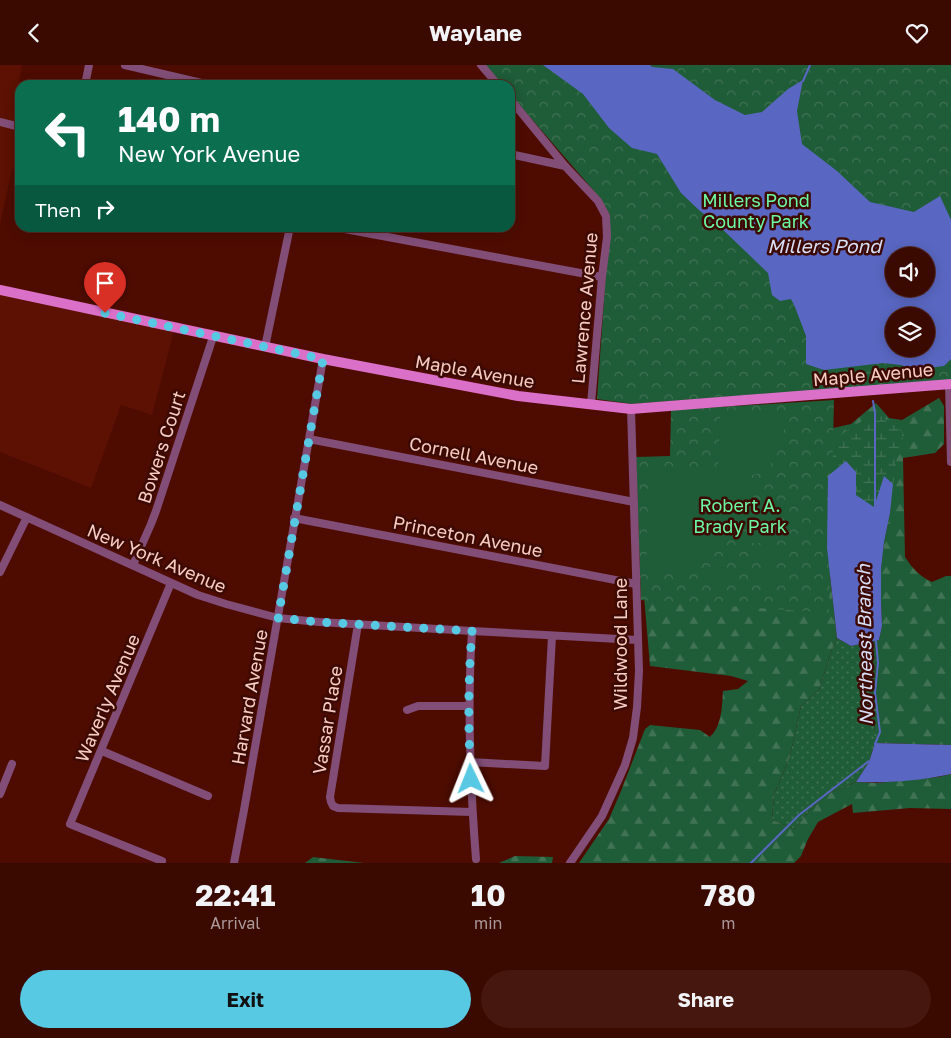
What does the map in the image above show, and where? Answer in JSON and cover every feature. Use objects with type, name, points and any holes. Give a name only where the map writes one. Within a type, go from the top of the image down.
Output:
[{"type":"main road","name":"Maple Avenue","points":[[0,290],[213,337],[518,396],[630,409],[950,384]]},
{"type":"street","points":[[86,80],[89,65]]},
{"type":"street","points":[[125,65],[189,80]]},
{"type":"street","points":[[481,65],[494,80]]},
{"type":"street","name":"Lawrence Avenue","points":[[515,105],[565,166],[594,195],[606,216],[607,237],[591,404]]},
{"type":"street","points":[[0,122],[15,126]]},
{"type":"street","points":[[515,155],[565,166]]},
{"type":"street","points":[[265,347],[289,232]]},
{"type":"street","points":[[361,232],[602,277]]},
{"type":"street","name":"Bowers Court","points":[[133,565],[152,524],[213,337]]},
{"type":"street","name":"Harvard Avenue","points":[[234,863],[323,359]]},
{"type":"street","points":[[950,384],[951,462]]},
{"type":"street","name":"Wildwood Lane","points":[[570,863],[602,816],[625,765],[633,737],[637,707],[636,584],[630,409]]},
{"type":"street","name":"Cornell Avenue","points":[[309,439],[634,502]]},
{"type":"street","name":"New York Avenue","points":[[0,505],[207,598],[278,618],[637,640]]},
{"type":"street","points":[[0,572],[27,517]]},
{"type":"street","name":"Princeton Avenue","points":[[294,518],[636,584]]},
{"type":"street","name":"Waverly Avenue","points":[[162,861],[70,824],[171,583]]},
{"type":"street","name":"Vassar Place","points":[[358,624],[330,797],[333,806],[338,808],[472,813]]},
{"type":"street","points":[[472,631],[468,706],[472,813],[476,859]]},
{"type":"street","points":[[470,762],[545,766],[552,636]]},
{"type":"street","points":[[407,710],[418,706],[468,706]]},
{"type":"street","points":[[102,751],[208,795]]},
{"type":"street","points":[[0,794],[12,764]]},
{"type":"shaded area","points":[[0,65],[22,65],[19,80],[15,80],[15,170],[12,169],[0,224]]},
{"type":"shaded area","points":[[0,289],[175,327],[152,415],[121,405],[91,488],[0,452]]},
{"type":"green space","name":"Millers Pond County Park","points":[[485,65],[951,65],[951,380],[632,404],[597,399],[610,215],[601,199],[515,100],[515,80],[498,80]]},
{"type":"green space","points":[[939,398],[944,406],[944,444],[935,453],[903,458],[905,557],[917,572],[932,582],[946,576],[951,576],[951,745],[875,743],[872,694],[876,666],[874,641],[879,640],[882,626],[881,569],[890,513],[827,548],[837,638],[819,690],[801,706],[790,756],[774,795],[772,820],[795,829],[825,795],[856,782],[877,783],[951,774],[951,809],[910,808],[853,813],[852,804],[818,822],[801,856],[794,863],[579,863],[609,819],[645,729],[650,725],[700,730],[710,737],[719,722],[723,691],[738,689],[748,681],[731,676],[650,666],[644,596],[816,414],[833,428],[851,424],[876,403],[889,418],[902,420]]},
{"type":"green space","name":"Robert A. Brady Park","points":[[834,400],[829,613],[641,600],[636,457],[670,456],[671,410]]},
{"type":"green space","points":[[784,411],[783,439],[770,465],[759,473],[736,475],[750,477],[747,494],[735,530],[723,545],[708,558],[690,566],[668,572],[646,571],[649,475],[654,469],[718,474],[720,418],[724,413]]},
{"type":"green space","points":[[875,413],[891,422],[902,432],[903,442],[897,454],[881,569],[828,476],[827,454],[839,437],[846,431]]},
{"type":"green space","points":[[747,526],[775,526],[775,543],[747,543]]},
{"type":"green space","points":[[748,549],[773,549],[773,561],[748,561]]},
{"type":"green space","points":[[707,567],[734,568],[733,585],[706,583]]},
{"type":"green space","points":[[748,569],[773,569],[774,580],[748,581]]},
{"type":"green space","points":[[837,638],[851,646],[874,641],[876,666],[872,694],[875,743],[869,762],[856,782],[825,795],[795,829],[772,820],[774,795],[790,756],[801,706],[819,690]]},
{"type":"green space","points":[[515,856],[553,857],[552,863],[499,863]]},
{"type":"green space","points":[[313,857],[364,863],[305,863]]},
{"type":"water","name":"Millers Pond","points":[[543,65],[650,65],[652,67],[673,69],[715,100],[745,115],[762,112],[788,89],[803,80],[797,111],[802,144],[837,171],[870,202],[914,212],[940,196],[951,220],[951,359],[944,366],[913,370],[901,365],[883,363],[824,370],[806,364],[806,336],[791,299],[780,301],[772,295],[768,273],[681,193],[657,154],[632,148],[609,128],[583,94]]},
{"type":"water","points":[[846,461],[856,472],[856,495],[874,507],[884,476],[893,484],[881,569],[882,626],[879,640],[851,646],[837,638],[827,548],[828,476]]},
{"type":"water","points":[[875,743],[951,745],[951,774],[904,781],[856,782],[869,762]]},
{"type":"waterway","points":[[803,81],[810,65]]},
{"type":"waterway","name":"Northeast Branch","points":[[873,401],[875,413],[875,508]]},
{"type":"waterway","name":"Northeast Branch","points":[[875,744],[880,732],[875,693],[878,663],[876,641]]},
{"type":"waterway","name":"Northeast Branch","points":[[751,863],[799,815],[869,761]]},
{"type":"route","points":[[105,313],[323,359],[278,618],[472,631],[468,706],[471,779]]}]
